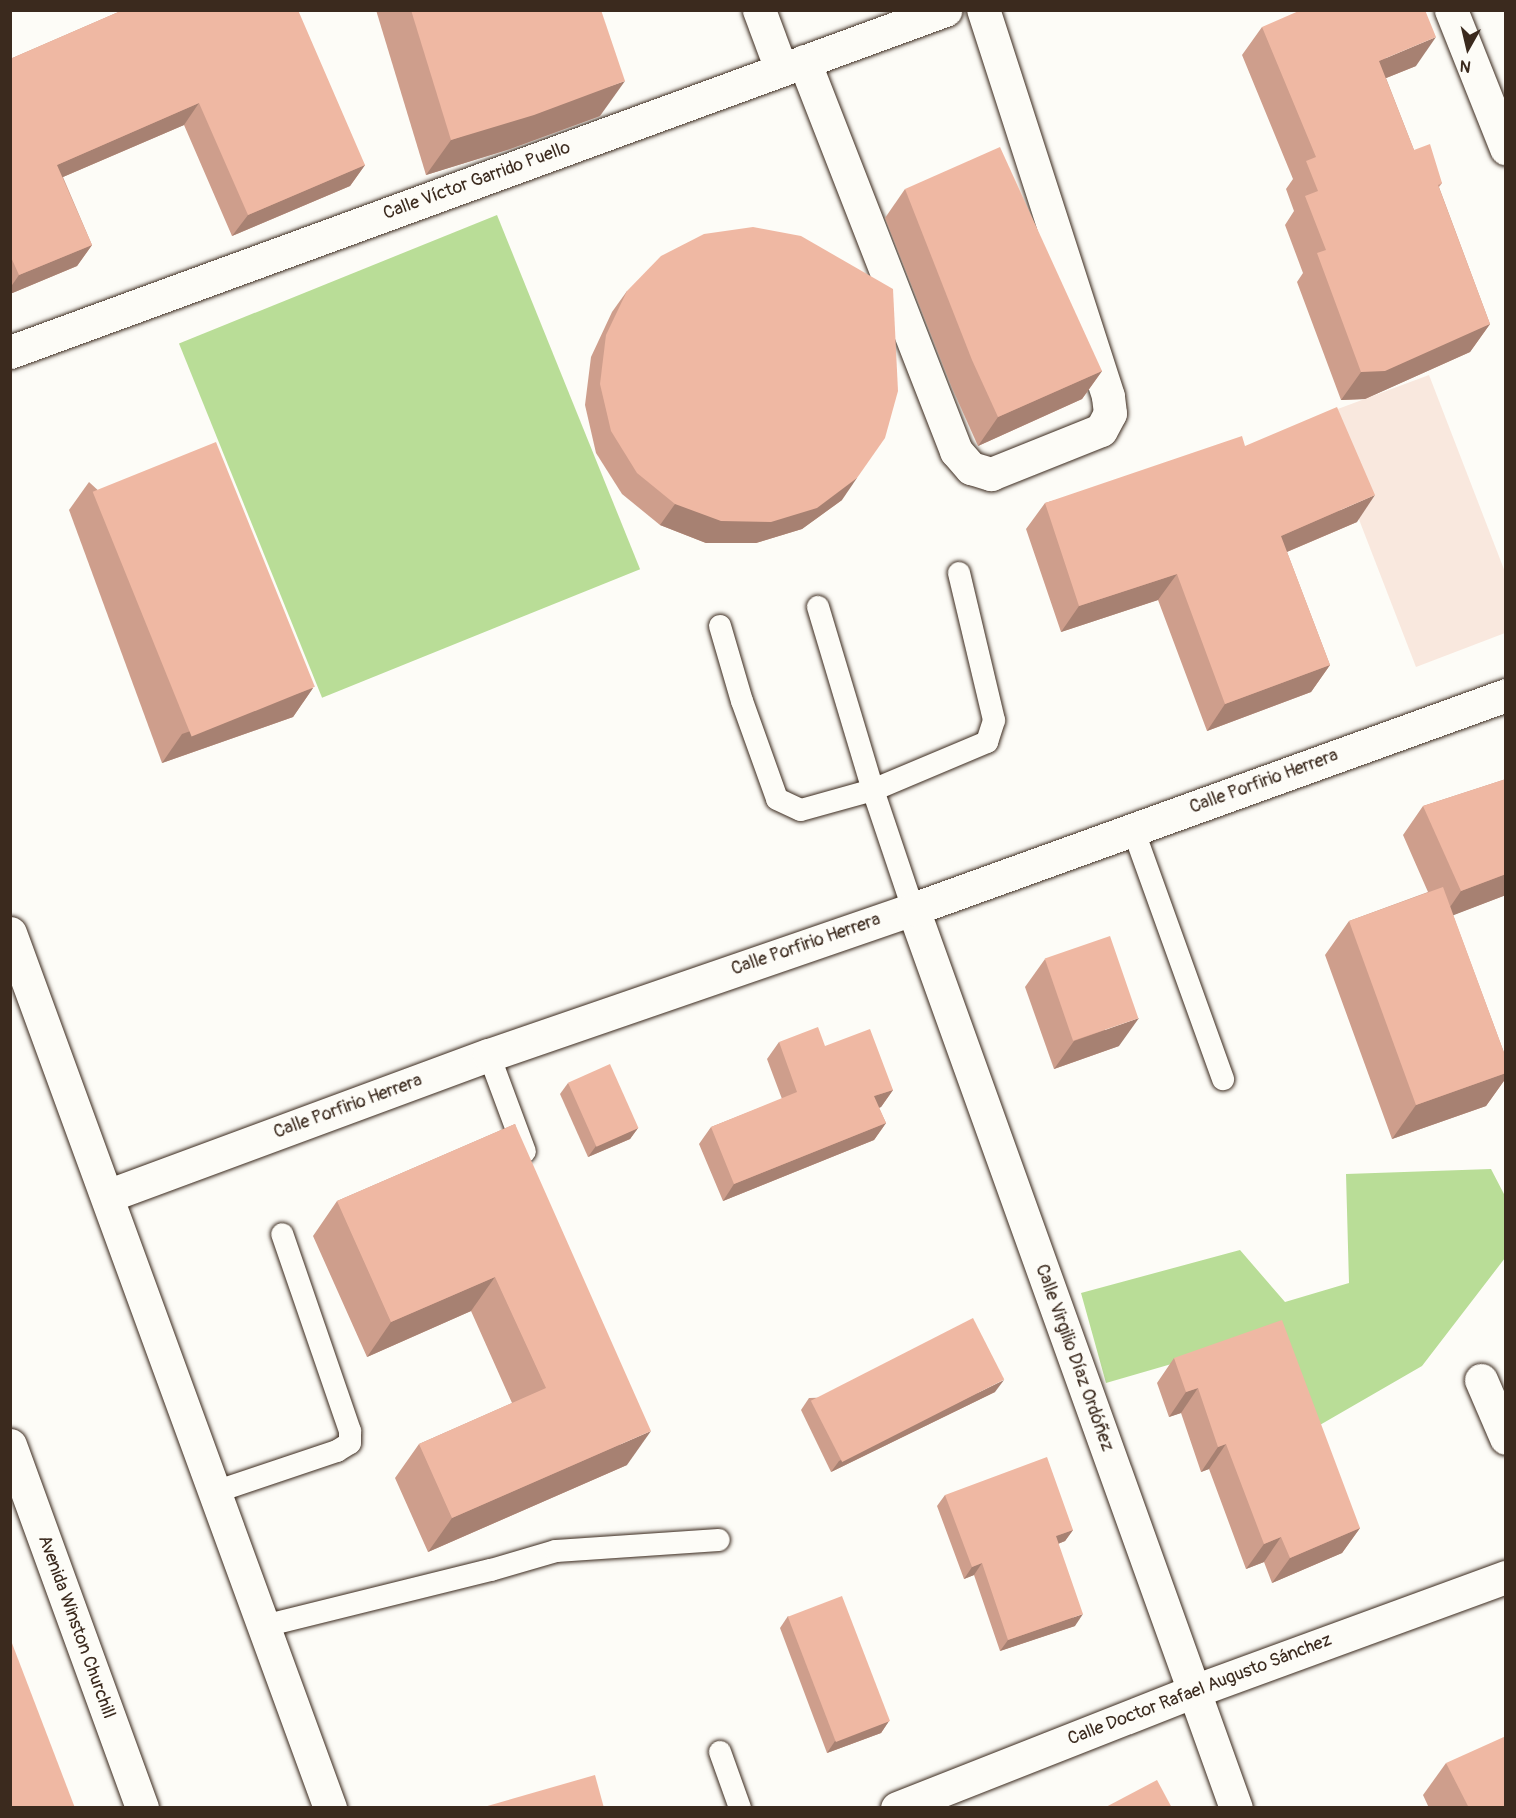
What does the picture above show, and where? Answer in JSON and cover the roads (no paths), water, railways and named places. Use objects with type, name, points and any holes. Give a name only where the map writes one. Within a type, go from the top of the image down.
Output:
[{"type":"street","points":[[759,10],[792,65],[956,451],[971,468],[991,474],[1101,430],[1110,413],[1108,396],[983,10]]},
{"type":"street","name":"Calle Víctor Garrido Puello","points":[[10,352],[945,10]]},
{"type":"street","points":[[1451,10],[1506,148]]},
{"type":"street","name":"Calle Porfirio Herrera","points":[[107,1196],[489,1055],[913,909],[1506,695]]},
{"type":"street","name":"Calle Virgilio Díaz Ordóñez","points":[[913,909],[1236,1808]]},
{"type":"street","points":[[10,933],[330,1808]]},
{"type":"street","points":[[1481,1380],[1506,1438]]},
{"type":"street","name":"Avenida Winston Churchill","points":[[10,1445],[142,1808]]},
{"type":"street","name":"Calle Doctor Rafael Augusto Sánchez","points":[[897,1808],[1194,1691],[1506,1577]]},
{"type":"lane","points":[[720,626],[742,701],[777,799],[801,810],[873,790],[987,742],[994,720],[959,573]]},
{"type":"lane","points":[[818,607],[873,790],[913,909]]},
{"type":"lane","points":[[1133,829],[1223,1079]]},
{"type":"lane","points":[[489,1055],[535,1178]]},
{"type":"lane","points":[[215,1492],[337,1451],[350,1443],[350,1431],[282,1234]]},
{"type":"lane","points":[[264,1626],[491,1570],[556,1551],[719,1540]]},
{"type":"lane","points":[[720,1752],[740,1808]]}]
